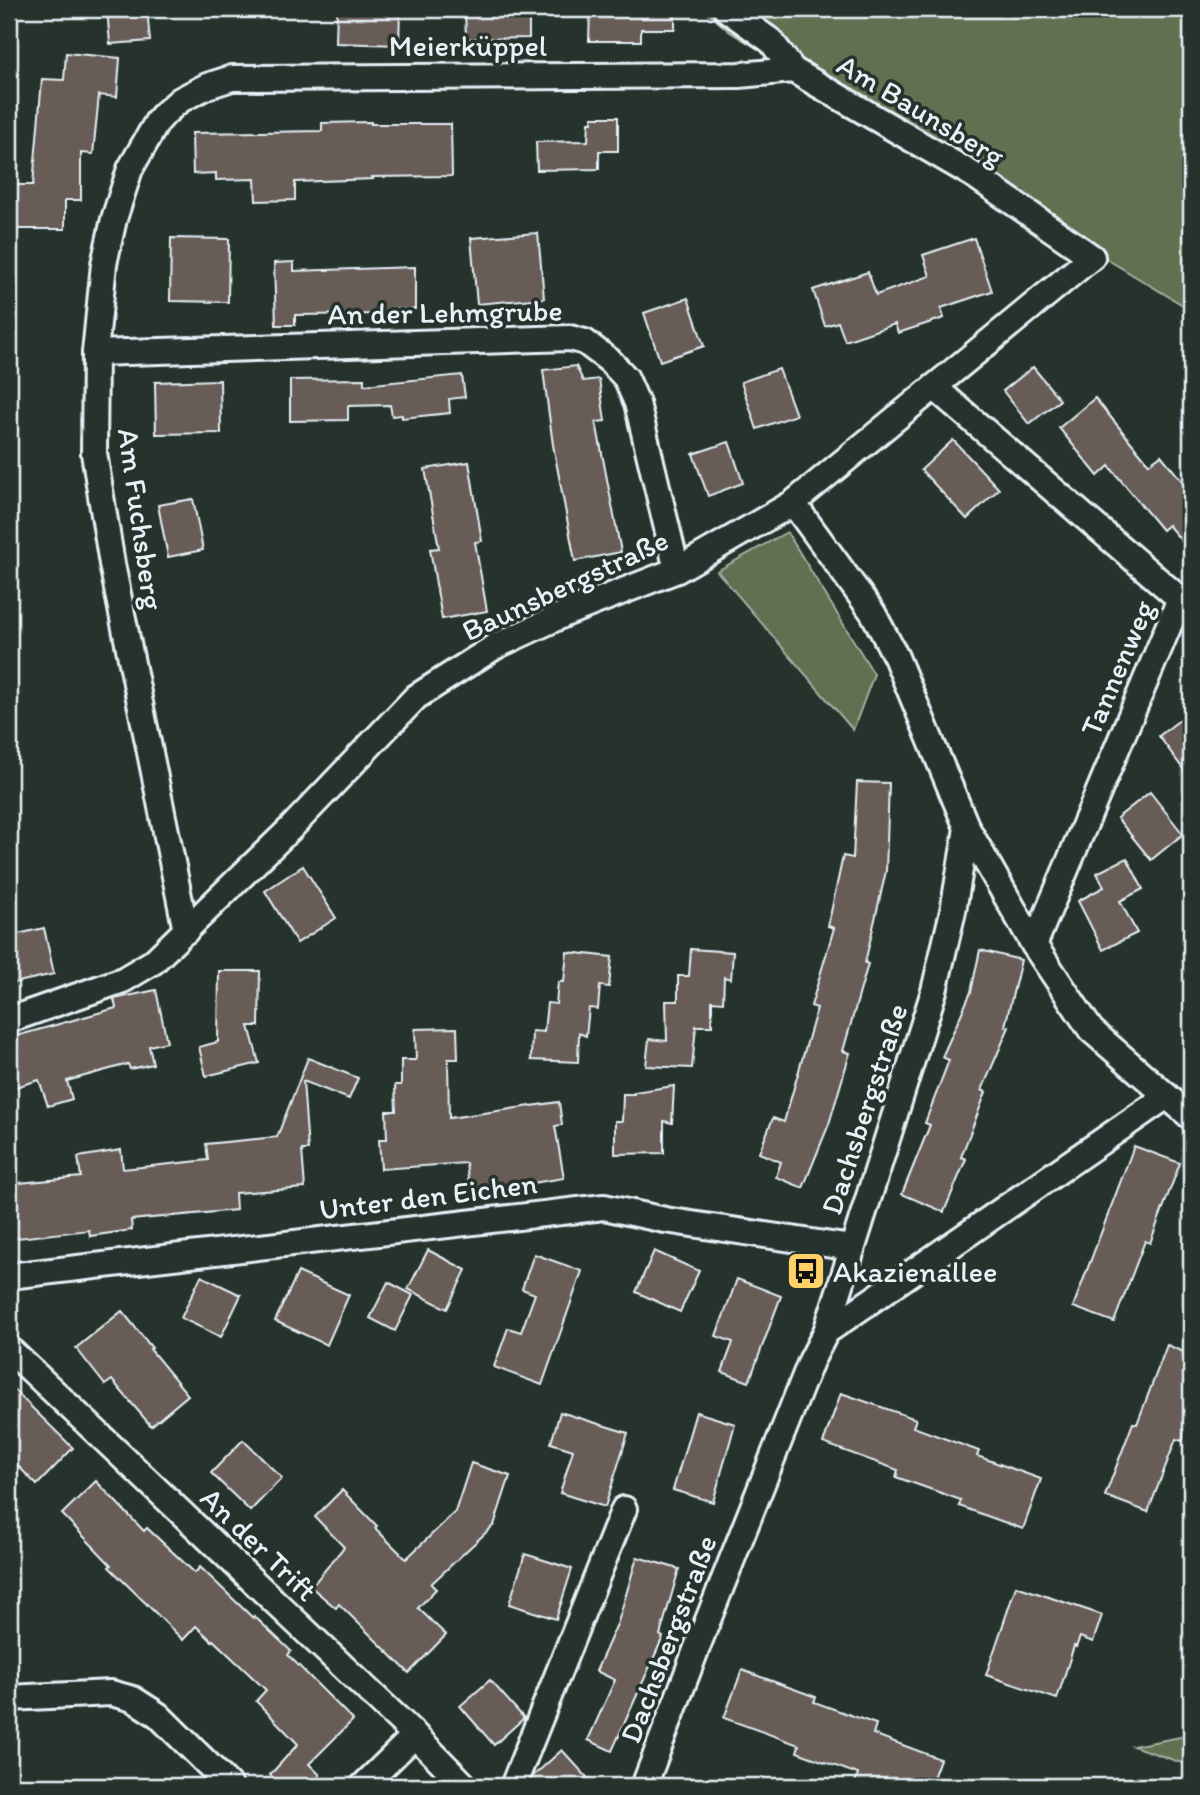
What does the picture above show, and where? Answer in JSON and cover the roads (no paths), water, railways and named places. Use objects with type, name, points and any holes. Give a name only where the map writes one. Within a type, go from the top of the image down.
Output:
[{"type":"street","name":"Am Baunsberg","points":[[726,9],[771,41],[793,71],[975,176],[1092,257]]},
{"type":"street","name":"Meierküppel","points":[[157,122],[180,100],[207,86],[232,78],[739,75],[793,71]]},
{"type":"street","name":"Am Fuchsberg","points":[[157,122],[130,169],[114,219],[104,264],[95,353],[94,453],[112,565],[186,931]]},
{"type":"street","name":"Baunsbergstraße","points":[[9,1020],[123,980],[153,961],[291,828],[416,697],[496,646],[567,613],[677,570],[793,503],[1092,257]]},
{"type":"street","name":"An der Lehmgrube","points":[[95,353],[570,338],[585,342],[610,360],[626,379],[637,403],[677,570]]},
{"type":"street","name":"Tannenweg","points":[[934,387],[1180,599],[1034,945]]},
{"type":"street","points":[[793,503],[873,614],[890,646],[967,828],[1034,945],[1091,1030],[1191,1116]]},
{"type":"street","name":"Dachsbergstraße","points":[[644,1786],[811,1361],[826,1332],[934,991],[953,911],[967,828]]},
{"type":"street","points":[[826,1332],[1167,1096]]},
{"type":"street","name":"Unter den Eichen","points":[[9,1276],[604,1207],[665,1220],[852,1248]]},
{"type":"street","name":"An der Trift","points":[[9,1349],[415,1735],[465,1786]]},
{"type":"street","points":[[513,1786],[624,1508]]},
{"type":"street","points":[[9,1698],[111,1692],[133,1699],[158,1716],[230,1786]]},
{"type":"street","points":[[363,1786],[415,1735]]},
{"type":"place","name":"Akazienallee","points":[[806,1271]]}]
